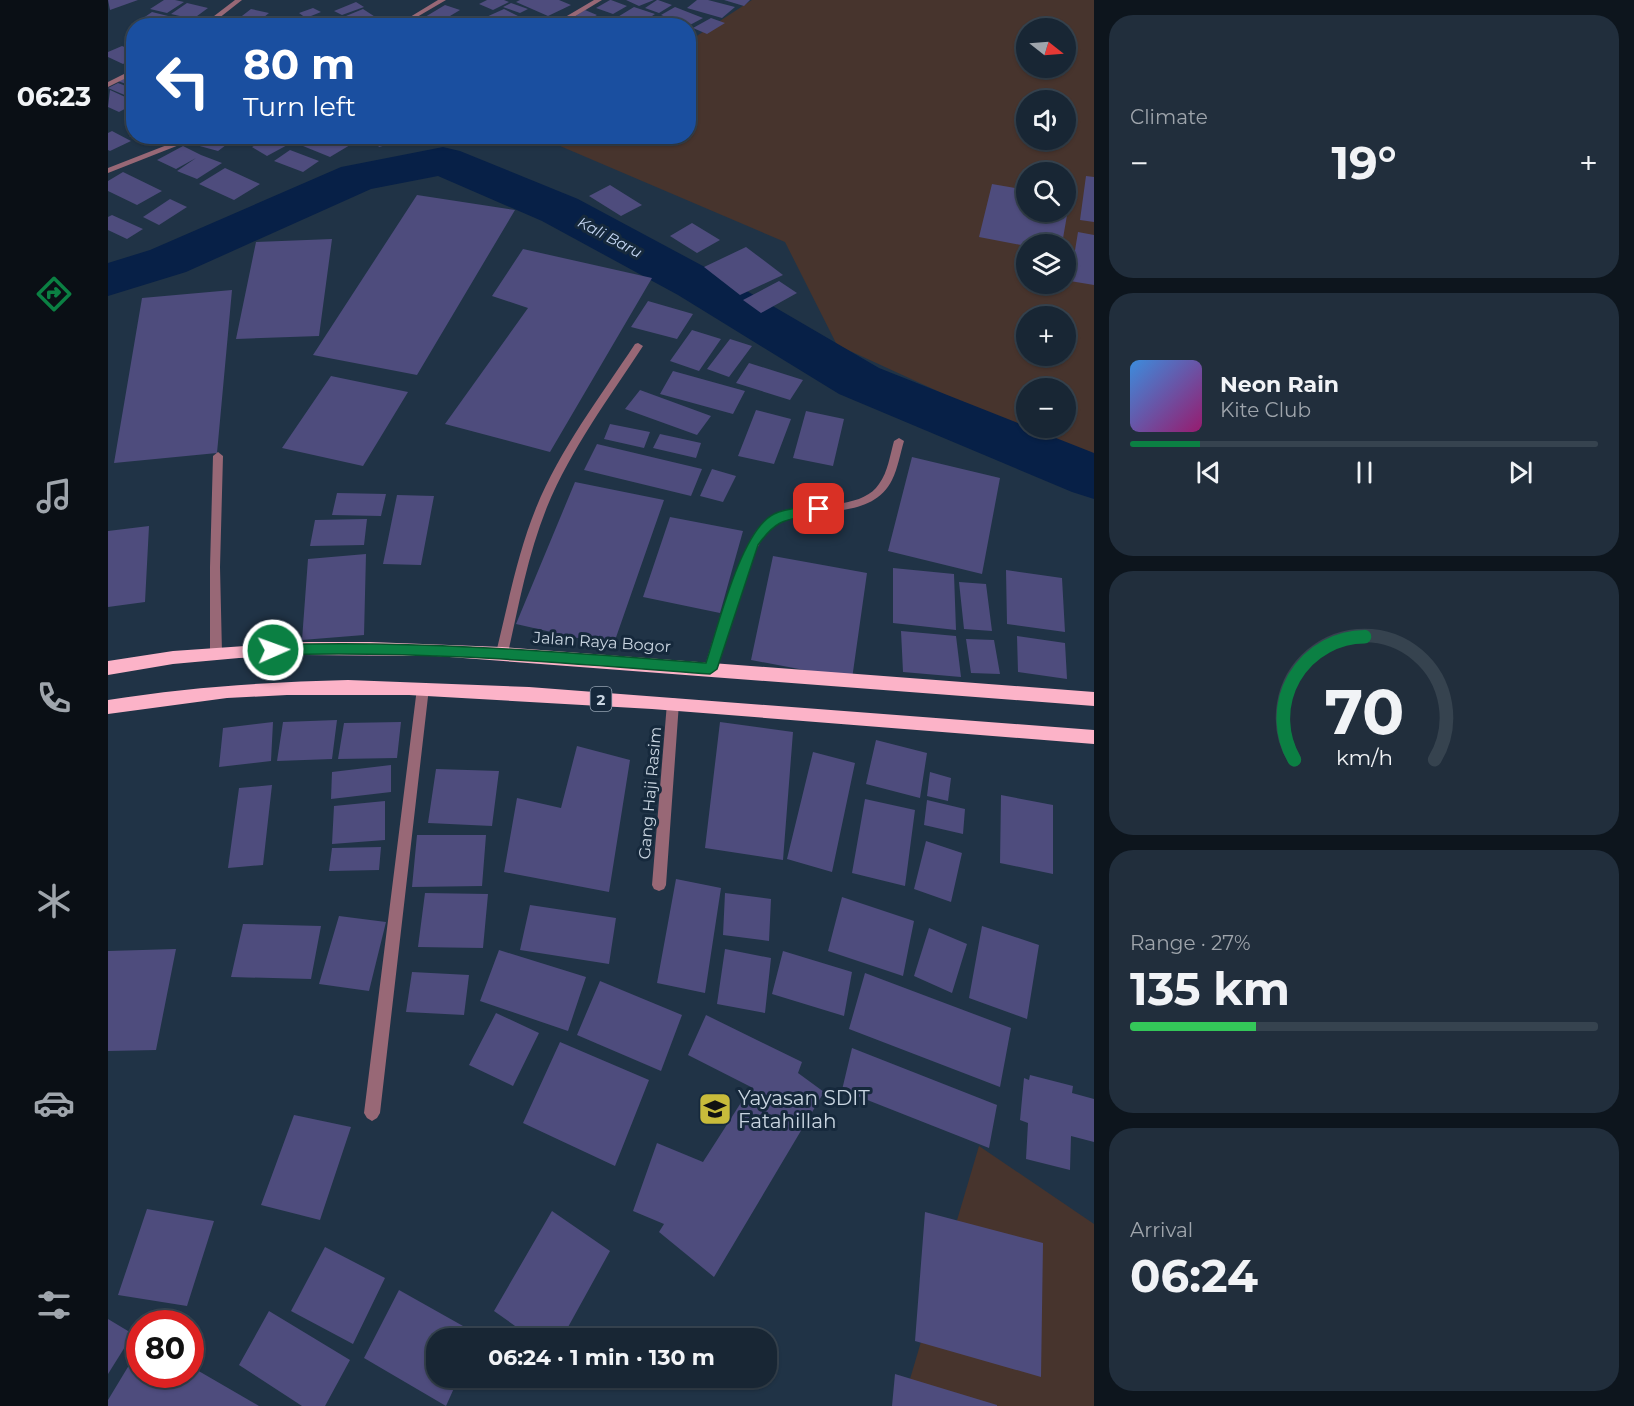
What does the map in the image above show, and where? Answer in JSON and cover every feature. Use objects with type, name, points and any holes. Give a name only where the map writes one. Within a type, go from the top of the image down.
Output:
[{"type":"highway","name":"Jalan Raya Bogor","points":[[108,668],[166,657],[342,648],[502,653],[1094,699]]},
{"type":"highway","name":"2","points":[[108,707],[150,699],[210,693],[295,689],[423,688],[674,703],[1094,737]]},
{"type":"street","points":[[215,18],[239,0]]},
{"type":"street","points":[[403,18],[413,17],[443,0]]},
{"type":"street","points":[[567,18],[599,0]]},
{"type":"street","points":[[108,85],[126,75]]},
{"type":"street","points":[[108,171],[177,144]]},
{"type":"street","points":[[502,653],[527,551],[542,507],[558,473],[638,346]]},
{"type":"street","points":[[710,669],[752,544],[765,526],[778,517],[860,501],[878,493],[887,479],[899,441]]},
{"type":"street","points":[[216,653],[215,567],[218,456]]},
{"type":"street","points":[[372,1113],[423,688]]},
{"type":"street","name":"Gang Haji Rasim","points":[[659,885],[674,703]]},
{"type":"shaded area","points":[[752,0],[1094,0],[1094,463],[1040,438],[1076,438],[1076,378],[1016,378],[1016,427],[837,345],[785,242],[555,144],[696,144],[696,36]]},
{"type":"shaded area","points":[[979,1146],[1094,1224],[1094,1406],[902,1406]]},
{"type":"building","points":[[108,0],[138,0],[110,10]]},
{"type":"building","points":[[164,0],[184,2],[167,13],[150,9]]},
{"type":"building","points":[[487,0],[509,2],[493,10],[479,4]]},
{"type":"building","points":[[520,0],[559,0],[571,5],[548,16],[516,2]]},
{"type":"building","points":[[610,0],[627,6],[613,14],[596,8]]},
{"type":"building","points":[[626,0],[654,0],[639,6]]},
{"type":"building","points":[[657,0],[672,5],[659,13],[645,8]]},
{"type":"building","points":[[697,0],[708,0],[735,7],[722,18],[687,8]]},
{"type":"building","points":[[724,0],[750,0],[744,6]]},
{"type":"building","points":[[356,2],[364,7],[342,15],[334,11]]},
{"type":"building","points":[[187,3],[208,8],[194,18],[171,14]]},
{"type":"building","points":[[511,3],[528,9],[520,13],[503,7]]},
{"type":"building","points":[[445,5],[460,10],[447,18],[425,17]]},
{"type":"building","points":[[634,7],[655,14],[649,18],[616,18]]},
{"type":"building","points":[[675,7],[703,18],[696,22],[696,18],[668,18],[661,15]]},
{"type":"building","points":[[313,8],[321,12],[306,18],[299,13]]},
{"type":"building","points":[[251,9],[269,13],[263,18],[239,18]]},
{"type":"building","points":[[363,9],[377,18],[349,18],[346,16]]},
{"type":"building","points":[[504,9],[520,17],[518,18],[484,18]]},
{"type":"building","points":[[585,10],[597,15],[592,18],[573,18]]},
{"type":"building","points":[[152,12],[176,18],[143,18]]},
{"type":"building","points":[[711,18],[725,23],[707,34],[696,29],[696,26]]},
{"type":"building","points":[[122,46],[126,48],[126,63],[123,64],[108,57],[108,52]]},
{"type":"building","points":[[126,77],[126,84],[118,81]]},
{"type":"building","points":[[118,83],[126,86],[126,96],[108,88]]},
{"type":"building","points":[[110,90],[126,97],[126,108],[119,112],[108,107]]},
{"type":"building","points":[[112,131],[126,138],[126,143],[108,150],[108,133]]},
{"type":"building","points":[[197,144],[227,144],[218,151]]},
{"type":"building","points":[[257,144],[289,144],[267,156],[252,147]]},
{"type":"building","points":[[306,144],[350,145],[330,157],[303,146]]},
{"type":"building","points":[[183,146],[222,163],[197,179],[177,171],[196,158],[176,169],[157,160]]},
{"type":"building","points":[[290,150],[319,161],[303,172],[274,161]]},
{"type":"building","points":[[225,168],[260,184],[234,200],[199,184]]},
{"type":"building","points":[[123,172],[162,191],[137,205],[108,191],[108,181]]},
{"type":"building","points":[[1086,176],[1094,177],[1094,222],[1080,220]]},
{"type":"building","points":[[992,184],[1016,188],[1016,222],[1066,222],[1064,234],[1016,234],[1016,244],[979,237]]},
{"type":"building","points":[[610,185],[642,205],[621,216],[589,196]]},
{"type":"building","points":[[417,195],[515,210],[417,375],[313,355]]},
{"type":"building","points":[[170,199],[187,207],[159,225],[143,217]]},
{"type":"building","points":[[112,215],[143,229],[127,239],[108,230],[108,217]]},
{"type":"building","points":[[692,223],[720,240],[697,253],[670,236]]},
{"type":"building","points":[[1078,232],[1094,235],[1094,285],[1076,282]]},
{"type":"building","points":[[332,239],[319,336],[236,339],[256,242]]},
{"type":"building","points":[[746,247],[783,275],[740,295],[704,267]]},
{"type":"building","points":[[523,249],[652,278],[550,452],[445,424],[528,308],[492,296]]},
{"type":"building","points":[[779,281],[797,293],[761,313],[743,300]]},
{"type":"building","points":[[232,290],[217,453],[114,463],[142,298]]},
{"type":"building","points":[[648,301],[693,314],[677,339],[631,327]]},
{"type":"building","points":[[692,330],[721,339],[699,371],[670,361]]},
{"type":"building","points":[[730,339],[752,346],[729,377],[707,369]]},
{"type":"building","points":[[749,363],[803,380],[790,400],[736,383]]},
{"type":"building","points":[[673,371],[745,391],[733,414],[660,394]]},
{"type":"building","points":[[331,376],[408,392],[363,466],[282,448]]},
{"type":"building","points":[[640,390],[711,416],[697,435],[625,409]]},
{"type":"building","points":[[756,410],[791,419],[774,464],[738,456]]},
{"type":"building","points":[[806,411],[844,419],[833,466],[793,458]]},
{"type":"building","points":[[610,424],[650,432],[644,448],[604,439]]},
{"type":"building","points":[[660,434],[701,443],[696,458],[653,448]]},
{"type":"building","points":[[597,444],[702,469],[691,496],[584,470]]},
{"type":"building","points":[[912,457],[1000,478],[982,574],[888,551]]},
{"type":"building","points":[[712,469],[736,476],[723,502],[700,496]]},
{"type":"building","points":[[575,482],[664,500],[613,646],[516,624]]},
{"type":"building","points":[[337,493],[386,494],[381,516],[332,515]]},
{"type":"building","points":[[397,495],[434,496],[421,565],[383,564]]},
{"type":"building","points":[[670,517],[743,531],[720,613],[643,597]]},
{"type":"building","points":[[367,519],[364,545],[310,546],[315,520]]},
{"type":"building","points":[[149,526],[145,602],[108,607],[108,531]]},
{"type":"building","points":[[366,554],[364,635],[302,640],[308,559]]},
{"type":"building","points":[[773,556],[867,573],[852,679],[751,660]]},
{"type":"building","points":[[893,568],[954,574],[956,630],[893,623]]},
{"type":"building","points":[[1006,570],[1062,578],[1065,632],[1007,624]]},
{"type":"building","points":[[959,582],[986,584],[992,631],[964,629]]},
{"type":"building","points":[[901,631],[956,636],[961,677],[903,672]]},
{"type":"building","points":[[1017,636],[1065,643],[1067,679],[1018,672]]},
{"type":"building","points":[[966,639],[994,640],[1000,674],[971,673]]},
{"type":"building","points":[[337,720],[332,759],[277,761],[283,722]]},
{"type":"building","points":[[273,722],[271,761],[219,767],[223,728]]},
{"type":"building","points":[[401,722],[397,758],[338,759],[344,723]]},
{"type":"building","points":[[720,722],[793,732],[783,860],[705,848]]},
{"type":"building","points":[[876,740],[927,753],[920,798],[866,784]]},
{"type":"building","points":[[577,746],[630,760],[609,892],[504,872],[517,798],[561,808]]},
{"type":"building","points":[[813,752],[855,763],[832,872],[787,859]]},
{"type":"building","points":[[391,765],[391,792],[331,799],[332,772]]},
{"type":"building","points":[[436,769],[499,771],[492,826],[428,823]]},
{"type":"building","points":[[930,772],[951,778],[948,801],[927,796]]},
{"type":"building","points":[[272,785],[263,865],[228,868],[239,788]]},
{"type":"building","points":[[1001,795],[1053,805],[1053,874],[1000,863]]},
{"type":"building","points":[[865,799],[915,810],[905,886],[852,873]]},
{"type":"building","points":[[927,800],[965,809],[963,834],[924,825]]},
{"type":"building","points":[[385,801],[385,840],[332,844],[334,806]]},
{"type":"building","points":[[417,835],[486,835],[482,886],[412,887]]},
{"type":"building","points":[[926,841],[962,853],[951,902],[914,889]]},
{"type":"building","points":[[381,847],[379,870],[329,871],[332,848]]},
{"type":"building","points":[[676,879],[721,888],[705,993],[657,983]]},
{"type":"building","points":[[425,893],[488,894],[483,948],[418,947]]},
{"type":"building","points":[[725,893],[771,899],[769,941],[723,935]]},
{"type":"building","points":[[842,897],[914,921],[903,976],[828,951]]},
{"type":"building","points":[[530,905],[616,918],[609,964],[520,950]]},
{"type":"building","points":[[339,916],[386,922],[369,991],[319,984]]},
{"type":"building","points":[[243,924],[321,926],[311,979],[231,977]]},
{"type":"building","points":[[982,926],[1039,945],[1027,1019],[969,998]]},
{"type":"building","points":[[929,928],[967,944],[952,993],[914,976]]},
{"type":"building","points":[[176,949],[156,1050],[108,1051],[108,951]]},
{"type":"building","points":[[725,949],[771,958],[765,1013],[717,1004]]},
{"type":"building","points":[[499,950],[586,977],[568,1031],[480,1001]]},
{"type":"building","points":[[783,951],[852,972],[844,1016],[772,994]]},
{"type":"building","points":[[412,972],[469,975],[464,1015],[406,1012]]},
{"type":"building","points":[[865,973],[1011,1028],[1000,1087],[849,1029]]},
{"type":"building","points":[[600,981],[682,1015],[661,1071],[577,1035]]},
{"type":"building","points":[[496,1013],[539,1033],[513,1086],[469,1065]]},
{"type":"building","points":[[706,1015],[802,1062],[798,1073],[824,1092],[714,1277],[659,1232],[664,1224],[633,1211],[657,1143],[703,1162],[751,1087],[688,1055]]},
{"type":"building","points":[[560,1042],[649,1080],[615,1166],[523,1123]]},
{"type":"building","points":[[852,1048],[997,1105],[989,1148],[842,1090]]},
{"type":"building","points":[[1030,1075],[1073,1086],[1072,1093],[1094,1099],[1094,1142],[1071,1136],[1070,1170],[1026,1159],[1028,1123],[1020,1120],[1024,1078],[1029,1080]]},
{"type":"building","points":[[294,1115],[351,1127],[320,1220],[261,1205]]},
{"type":"building","points":[[147,1209],[214,1221],[187,1306],[118,1295]]},
{"type":"building","points":[[552,1211],[610,1251],[568,1328],[518,1328],[494,1311]]},
{"type":"building","points":[[925,1212],[1043,1243],[1041,1377],[915,1341]]},
{"type":"building","points":[[325,1247],[385,1278],[353,1344],[291,1311]]},
{"type":"building","points":[[399,1290],[467,1328],[426,1328],[426,1388],[454,1388],[446,1406],[364,1358]]},
{"type":"building","points":[[269,1311],[350,1360],[325,1406],[302,1406],[239,1365]]},
{"type":"building","points":[[108,1319],[126,1330],[126,1345],[108,1374]]},
{"type":"building","points":[[126,1370],[126,1388],[204,1388],[204,1374],[259,1406],[108,1406],[108,1400]]},
{"type":"building","points":[[895,1374],[997,1405],[997,1406],[892,1406]]},
{"type":"waterway","name":"Kali Baru","points":[[108,280],[168,261],[358,177],[443,161],[560,210],[697,284],[859,381],[1094,477]]},
{"type":"place","name":"Yayasan SDIT Fatahillah","points":[[715,1109]]},
{"type":"route","points":[[273,650],[342,648],[502,653],[710,669],[752,544],[765,526],[778,517],[819,509]]}]
